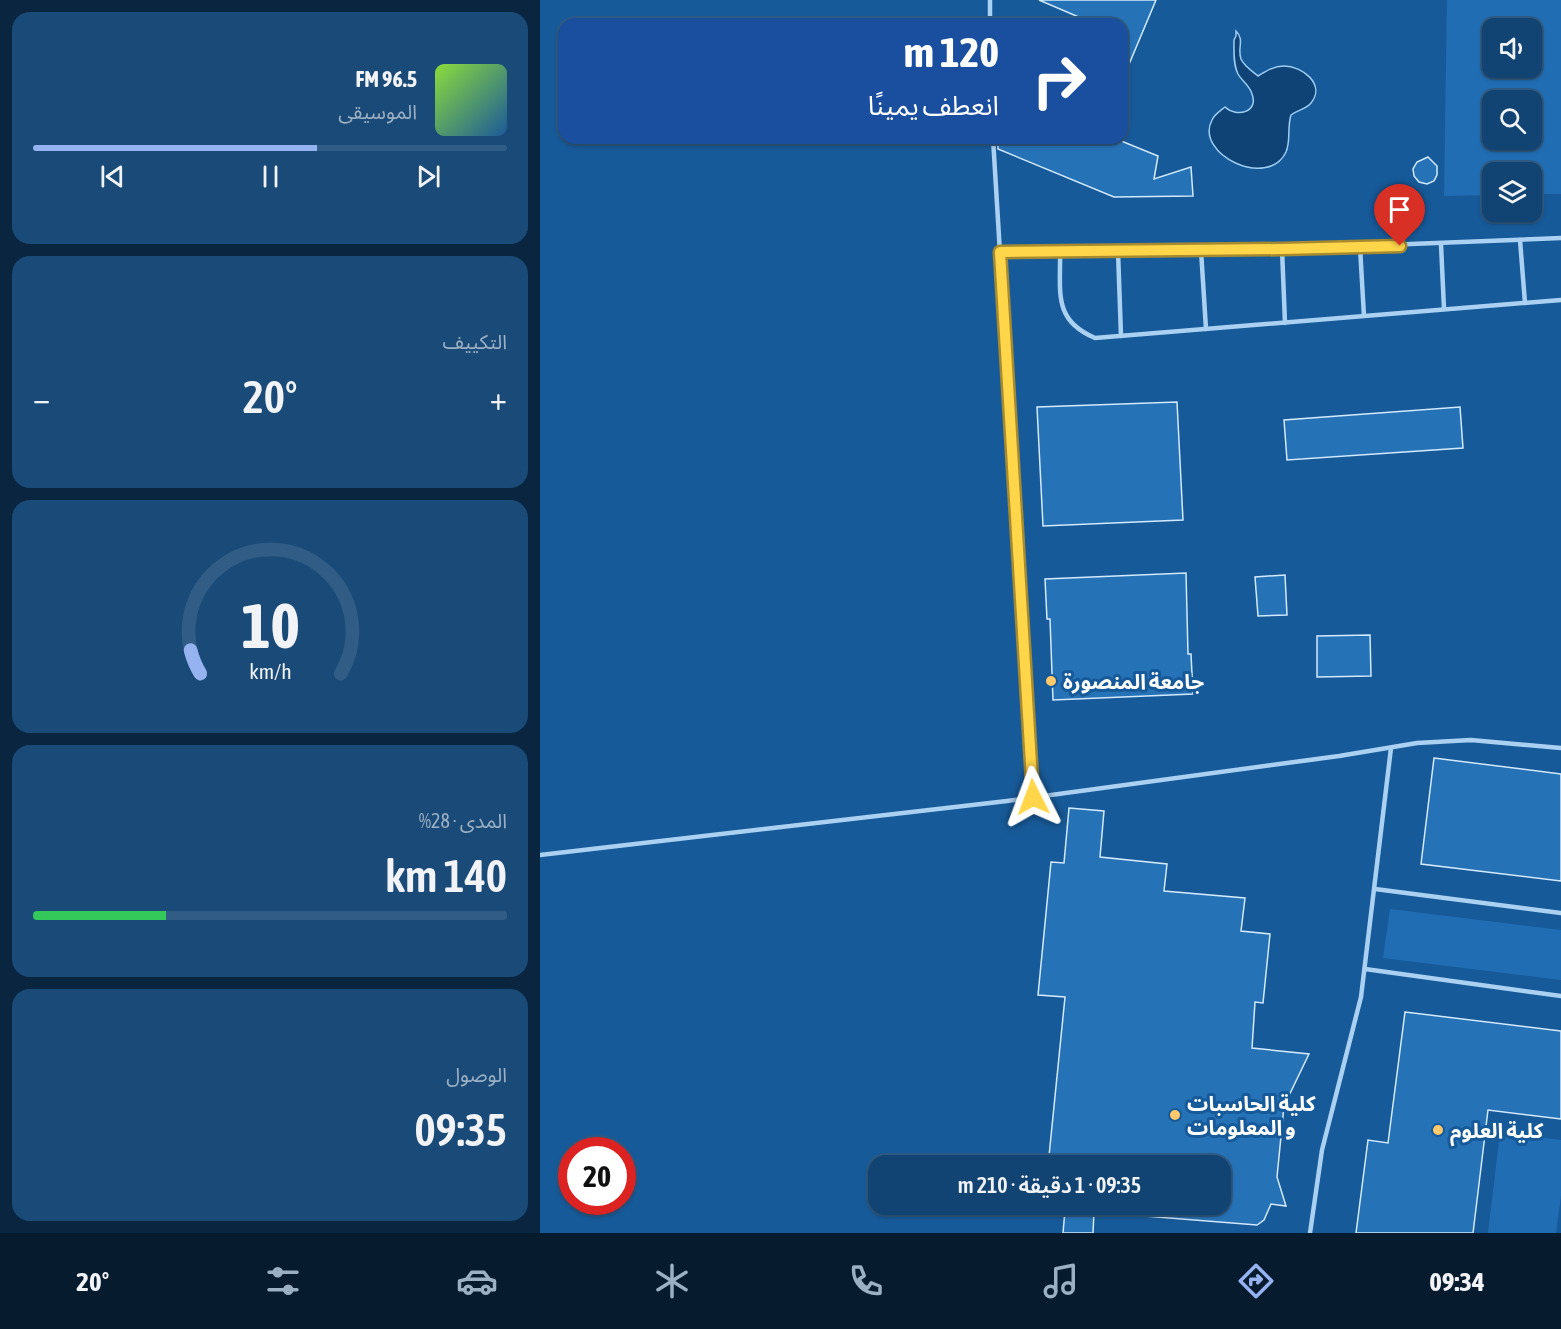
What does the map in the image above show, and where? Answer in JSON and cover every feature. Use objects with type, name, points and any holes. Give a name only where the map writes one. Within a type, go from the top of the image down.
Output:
[{"type":"lane","points":[[990,0],[990,18]]},
{"type":"lane","points":[[993,144],[1033,797]]},
{"type":"lane","points":[[1000,252],[1282,249],[1561,238]]},
{"type":"lane","points":[[1520,240],[1525,303]]},
{"type":"lane","points":[[1441,244],[1444,309]]},
{"type":"lane","points":[[1360,247],[1364,316]]},
{"type":"lane","points":[[1282,249],[1285,323]]},
{"type":"lane","points":[[1201,250],[1206,329]]},
{"type":"lane","points":[[1060,251],[1061,304],[1067,320],[1080,331],[1095,338],[1561,300]]},
{"type":"lane","points":[[1118,251],[1121,336]]},
{"type":"lane","points":[[540,855],[1033,797],[1418,743],[1471,740],[1561,748]]},
{"type":"lane","points":[[1310,1233],[1322,1150],[1354,1025],[1365,969],[1391,748]]},
{"type":"lane","points":[[1375,889],[1561,913]]},
{"type":"lane","points":[[1365,969],[1561,996]]},
{"type":"shaded area","points":[[1447,0],[1561,0],[1561,194],[1542,194],[1542,162],[1482,162],[1482,195],[1444,196]]},
{"type":"shaded area","points":[[1236,31],[1240,38],[1241,59],[1258,76],[1277,67],[1291,67],[1310,77],[1316,89],[1311,103],[1291,115],[1286,152],[1277,163],[1264,168],[1250,168],[1223,155],[1213,145],[1209,133],[1213,118],[1225,107],[1241,112],[1250,109],[1252,105],[1251,91],[1235,66]]},
{"type":"shaded area","points":[[1390,909],[1561,930],[1561,980],[1383,958]]},
{"type":"shaded area","points":[[1500,1132],[1561,1140],[1561,1196],[1556,1233],[1488,1233]]},
{"type":"building","points":[[1039,0],[1156,0],[1128,67],[1128,18],[1081,18]]},
{"type":"building","points":[[998,144],[1128,144],[1158,156],[1154,179],[1191,167],[1193,196],[1114,197],[998,149]]},
{"type":"building","points":[[1428,157],[1437,166],[1437,175],[1434,181],[1427,184],[1419,182],[1414,176],[1413,169],[1417,162]]},
{"type":"building","points":[[1177,402],[1183,520],[1043,526],[1037,407]]},
{"type":"building","points":[[1460,407],[1463,448],[1287,460],[1284,420]]},
{"type":"building","points":[[1186,573],[1188,654],[1191,654],[1193,694],[1053,700],[1050,619],[1047,619],[1045,579]]},
{"type":"building","points":[[1285,575],[1287,615],[1258,616],[1255,577]]},
{"type":"building","points":[[1370,635],[1371,676],[1317,677],[1317,636]]},
{"type":"building","points":[[1434,758],[1561,774],[1561,881],[1421,864]]},
{"type":"building","points":[[1069,808],[1104,811],[1100,857],[1167,864],[1164,891],[1245,898],[1241,931],[1270,934],[1263,1003],[1255,1002],[1252,1048],[1309,1054],[1284,1106],[1277,1177],[1286,1206],[1271,1204],[1264,1220],[1257,1225],[1132,1215],[1231,1215],[1231,1155],[1049,1155],[1065,997],[1038,995],[1051,862],[1064,863]]},
{"type":"building","name":"كلية العلوم","points":[[1405,1012],[1561,1031],[1561,1119],[1488,1110],[1473,1233],[1356,1233],[1368,1140],[1388,1143]]},
{"type":"building","points":[[1065,1215],[1094,1215],[1093,1233],[1063,1233]]},
{"type":"place","name":"جامعة المنصورة","points":[[1051,681]]},
{"type":"place","name":"كلية الحاسبات و المعلومات","points":[[1175,1115]]},
{"type":"place","name":"كلية العلوم","points":[[1438,1130]]},
{"type":"route","points":[[1033,797],[1000,252],[1400,246]]}]
